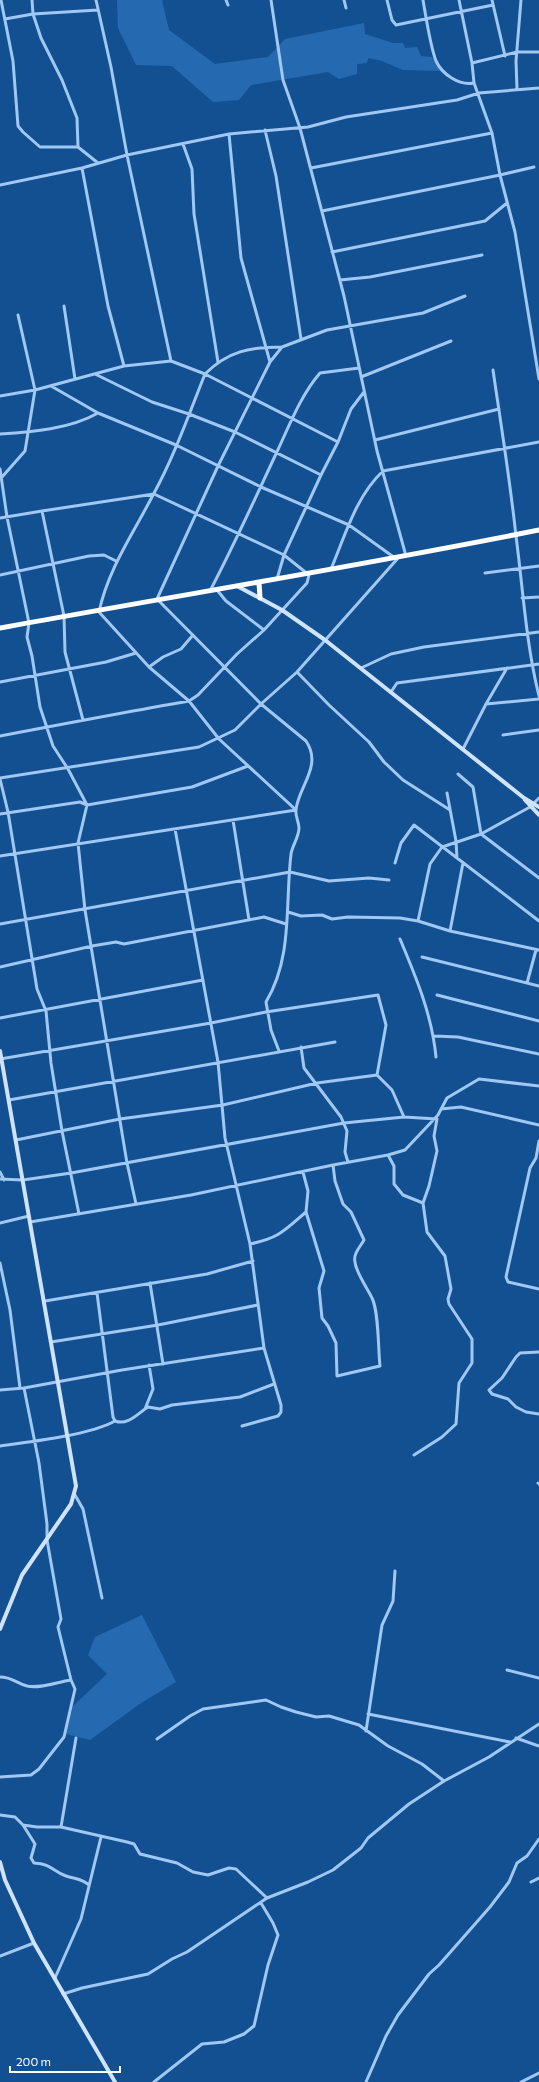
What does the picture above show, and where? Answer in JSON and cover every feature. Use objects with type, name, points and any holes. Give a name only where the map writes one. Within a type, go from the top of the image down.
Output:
[{"type":"highway","points":[[0,628],[64,616],[99,612],[157,599],[235,585],[309,574],[397,558],[539,530]]},
{"type":"highway","points":[[259,582],[260,598]]},
{"type":"street","points":[[1,0],[13,62],[18,126],[40,147],[78,147],[98,163]]},
{"type":"street","points":[[32,0],[33,14],[47,53],[62,80],[77,118],[78,147]]},
{"type":"street","points":[[96,0],[171,361]]},
{"type":"street","points":[[226,0],[228,5]]},
{"type":"street","points":[[271,0],[283,80],[300,128],[340,280],[382,471],[406,556]]},
{"type":"street","points":[[344,0],[346,8]]},
{"type":"street","points":[[387,0],[392,20],[396,24],[493,5]]},
{"type":"street","points":[[423,0],[436,61],[441,68],[458,82],[467,85],[474,83]]},
{"type":"street","points":[[459,0],[472,63],[474,83],[479,93],[492,133],[500,175],[515,232],[539,379]]},
{"type":"street","points":[[492,0],[505,56]]},
{"type":"street","points":[[517,89],[516,69],[521,0]]},
{"type":"street","points":[[5,19],[33,14],[98,10]]},
{"type":"street","points":[[472,63],[518,52],[539,52]]},
{"type":"street","points":[[0,185],[82,168],[127,155],[229,134],[300,128],[346,117],[457,100],[479,93],[539,88]]},
{"type":"street","points":[[265,130],[276,176],[301,339]]},
{"type":"street","points":[[311,168],[492,133]]},
{"type":"street","points":[[229,134],[241,258],[270,362]]},
{"type":"street","points":[[183,144],[192,169],[194,214],[218,362]]},
{"type":"street","points":[[322,211],[534,167]]},
{"type":"street","points":[[82,168],[108,306],[124,366]]},
{"type":"street","points":[[332,252],[485,221],[507,203]]},
{"type":"street","points":[[340,280],[370,277],[482,255]]},
{"type":"street","points":[[296,810],[219,739],[189,701],[149,667],[99,612],[103,592],[116,561],[154,494],[205,374],[218,362],[242,350],[265,347],[282,347],[327,330],[351,327],[423,313],[465,296]]},
{"type":"street","points":[[64,306],[75,379]]},
{"type":"street","points":[[1,477],[25,451],[35,390],[18,315]]},
{"type":"street","points":[[361,377],[451,340]]},
{"type":"street","points":[[279,1051],[266,1012],[266,1002],[276,985],[283,961],[288,912],[291,853],[299,829],[296,810],[308,777],[312,756],[310,748],[306,741],[261,704],[224,668],[157,599],[234,432],[270,362],[282,347]]},
{"type":"street","points":[[0,396],[35,390],[124,366],[171,361],[205,374],[338,442]]},
{"type":"street","points":[[264,630],[226,601],[213,589],[292,419],[314,380],[320,373],[360,368]]},
{"type":"street","points":[[486,704],[539,697],[532,665],[522,598],[516,535],[493,370]]},
{"type":"street","points":[[95,374],[152,402],[189,414],[234,432],[321,475]]},
{"type":"street","points":[[51,386],[98,413],[176,445],[261,487],[349,525],[397,558],[297,672],[234,730],[219,739],[199,747],[68,769],[0,778],[8,812],[37,988],[46,1011],[62,1131],[79,1214]]},
{"type":"street","points":[[277,579],[284,555],[305,507],[338,442],[351,409],[364,392]]},
{"type":"street","points":[[375,440],[499,410]]},
{"type":"street","points":[[0,434],[28,432],[85,420],[98,413]]},
{"type":"street","points":[[331,570],[349,525],[372,480],[382,471],[539,442]]},
{"type":"street","points":[[0,469],[7,517],[29,623],[28,637],[36,676],[40,707],[53,746],[68,769],[87,805],[78,843],[85,910],[127,1163],[136,1204]]},
{"type":"street","points":[[0,518],[154,494],[240,533],[284,555],[309,574],[307,583],[264,630],[198,695],[189,701],[0,736]]},
{"type":"street","points":[[42,511],[64,616],[65,652],[83,720]]},
{"type":"street","points":[[0,575],[104,555],[116,561]]},
{"type":"street","points":[[485,573],[539,566]]},
{"type":"street","points":[[235,585],[282,610],[325,640],[524,798],[539,807]]},
{"type":"street","points":[[522,598],[539,597]]},
{"type":"street","points":[[361,668],[390,654],[418,648],[539,632]]},
{"type":"street","points":[[149,667],[163,657],[181,649],[193,635]]},
{"type":"street","points":[[0,682],[70,669],[136,653]]},
{"type":"street","points":[[391,692],[397,683],[539,664]]},
{"type":"street","points":[[463,749],[486,704],[508,668]]},
{"type":"street","points":[[297,672],[329,705],[369,742],[384,762],[403,780],[450,810]]},
{"type":"street","points":[[503,735],[539,730]]},
{"type":"street","points":[[0,814],[80,802],[87,805],[192,787],[248,766]]},
{"type":"street","points":[[458,774],[473,787],[481,834],[539,878]]},
{"type":"street","points":[[447,793],[456,841],[457,858]]},
{"type":"street","points":[[524,798],[530,807],[539,815]]},
{"type":"street","points":[[418,921],[430,864],[442,847],[456,841],[481,834],[535,804],[539,798]]},
{"type":"street","points":[[0,856],[296,810]]},
{"type":"street","points":[[233,820],[244,880],[249,920]]},
{"type":"street","points":[[395,863],[401,843],[414,825],[539,921]]},
{"type":"street","points":[[175,829],[218,1062],[227,1145],[238,1187],[253,1260],[264,1348],[281,1405],[281,1412],[273,1418],[242,1426]]},
{"type":"street","points":[[450,931],[463,863]]},
{"type":"street","points":[[0,924],[26,921],[290,872],[329,881],[369,878],[389,880]]},
{"type":"street","points":[[288,912],[301,916],[322,915],[332,919],[348,917],[399,918],[418,921],[450,931],[537,950],[527,983]]},
{"type":"street","points":[[0,967],[32,961],[92,946],[116,942],[124,944],[178,935],[194,930],[264,917],[286,924]]},
{"type":"street","points":[[400,939],[424,995],[434,1036],[436,1057]]},
{"type":"street","points":[[422,957],[539,986]]},
{"type":"street","points":[[0,1018],[46,1011],[203,980]]},
{"type":"street","points":[[1,1059],[107,1042],[266,1012],[378,995],[386,1025],[376,1075]]},
{"type":"street","points":[[437,995],[539,1021]]},
{"type":"street","points":[[434,1036],[458,1036],[539,1054]]},
{"type":"street","points":[[9,1100],[335,1042]]},
{"type":"street","points":[[301,1047],[304,1068],[317,1083],[344,1122],[347,1132],[345,1152],[348,1162]]},
{"type":"street","points":[[0,1051],[75,1474],[75,1495],[71,1504],[22,1575],[0,1629]]},
{"type":"street","points":[[16,1140],[120,1120],[223,1105],[317,1083],[376,1075]]},
{"type":"street","points":[[376,1075],[392,1090],[404,1117]]},
{"type":"street","points":[[30,1222],[238,1187],[333,1165],[388,1155],[406,1150],[436,1119],[447,1098],[479,1079],[539,1086]]},
{"type":"street","points":[[441,1109],[461,1107],[539,1125]]},
{"type":"street","points":[[0,1179],[23,1180],[71,1173],[344,1122],[404,1117],[436,1119]]},
{"type":"street","points":[[414,1455],[442,1437],[456,1424],[459,1383],[472,1363],[472,1339],[449,1304],[448,1299],[451,1289],[445,1256],[427,1232],[422,1203],[429,1186],[437,1151],[434,1136],[436,1119]]},
{"type":"street","points":[[539,1141],[537,1159],[530,1168],[506,1277],[508,1282],[539,1289]]},
{"type":"street","points":[[388,1155],[394,1166],[394,1184],[398,1190],[402,1195],[422,1203]]},
{"type":"street","points":[[303,1172],[308,1191],[306,1212],[324,1270],[319,1288],[322,1318],[336,1342],[336,1376],[380,1366],[377,1322],[372,1299],[363,1286],[355,1262],[356,1253],[364,1240],[351,1212],[343,1204],[335,1181],[333,1165]]},
{"type":"street","points":[[0,1172],[4,1180]]},
{"type":"street","points":[[250,1244],[271,1239],[284,1231],[306,1212]]},
{"type":"street","points":[[0,1223],[29,1216]]},
{"type":"street","points":[[45,1301],[207,1274],[253,1260]]},
{"type":"street","points":[[0,1263],[10,1310],[22,1388],[34,1441],[47,1524],[47,1540],[61,1619],[58,1627],[71,1680],[75,1689],[64,1737],[39,1769],[31,1775],[0,1777]]},
{"type":"street","points":[[150,1283],[158,1325],[163,1364]]},
{"type":"street","points":[[97,1293],[107,1373],[115,1421]]},
{"type":"street","points":[[51,1342],[158,1325],[258,1305]]},
{"type":"street","points":[[0,1390],[22,1388],[149,1365],[264,1348]]},
{"type":"street","points":[[539,1352],[520,1353],[502,1378],[489,1390],[492,1394],[508,1399],[516,1407],[526,1412],[539,1414]]},
{"type":"street","points":[[145,1409],[153,1389],[149,1365]]},
{"type":"street","points":[[0,1446],[67,1435],[105,1426],[115,1421],[118,1422],[134,1418],[145,1409],[151,1407],[160,1409],[172,1405],[240,1397],[274,1384]]},
{"type":"street","points":[[75,1495],[83,1509],[102,1598]]},
{"type":"street","points":[[366,1730],[382,1625],[393,1601],[395,1571]]},
{"type":"street","points":[[507,1670],[539,1678]]},
{"type":"street","points":[[0,1677],[10,1677],[26,1685],[34,1687],[71,1680]]},
{"type":"street","points":[[157,1739],[190,1716],[203,1709],[266,1700],[296,1712],[316,1717],[329,1716],[359,1725],[388,1746],[422,1764],[444,1781]]},
{"type":"street","points":[[368,1714],[510,1742]]},
{"type":"street","points":[[63,1994],[82,1988],[148,1974],[172,1959],[187,1952],[267,1898],[308,1882],[333,1870],[361,1848],[368,1838],[394,1815],[444,1781],[489,1757],[516,1737],[539,1724]]},
{"type":"street","points":[[516,1737],[539,1746]]},
{"type":"street","points":[[61,1827],[76,1738]]},
{"type":"street","points":[[0,1815],[15,1817],[23,1825],[35,1844],[31,1858],[34,1863],[51,1866],[65,1876],[82,1879],[89,1885]]},
{"type":"street","points":[[23,1825],[37,1827],[61,1827],[131,1843],[134,1844],[140,1854],[176,1864],[193,1872],[208,1875],[229,1868],[236,1869],[267,1898]]},
{"type":"street","points":[[56,1978],[81,1919],[101,1837]]},
{"type":"street","points":[[366,2082],[386,2036],[398,2015],[429,1974],[439,1965],[490,1907],[509,1882],[517,1863],[527,1856],[539,1839]]},
{"type":"street","points":[[0,1862],[5,1880],[34,1943],[56,1978],[63,1994],[115,2082]]},
{"type":"street","points":[[531,1882],[539,1878]]},
{"type":"street","points":[[154,2082],[202,2044],[224,2042],[237,2037],[254,2026],[268,1965],[278,1936],[274,1923],[261,1903]]},
{"type":"street","points":[[0,1956],[34,1943]]},
{"type":"street","points":[[521,2082],[539,2073]]},
{"type":"shaded area","points":[[117,0],[162,0],[169,30],[215,64],[268,57],[285,39],[364,23],[365,34],[393,43],[403,43],[405,48],[417,47],[421,56],[432,57],[442,71],[403,70],[382,61],[368,58],[367,63],[357,64],[357,74],[339,79],[328,72],[251,85],[239,100],[213,102],[172,66],[136,65],[118,28]]},
{"type":"shaded area","points":[[142,1615],[176,1682],[141,1703],[90,1740],[66,1734],[73,1706],[107,1674],[88,1655],[95,1637]]}]
